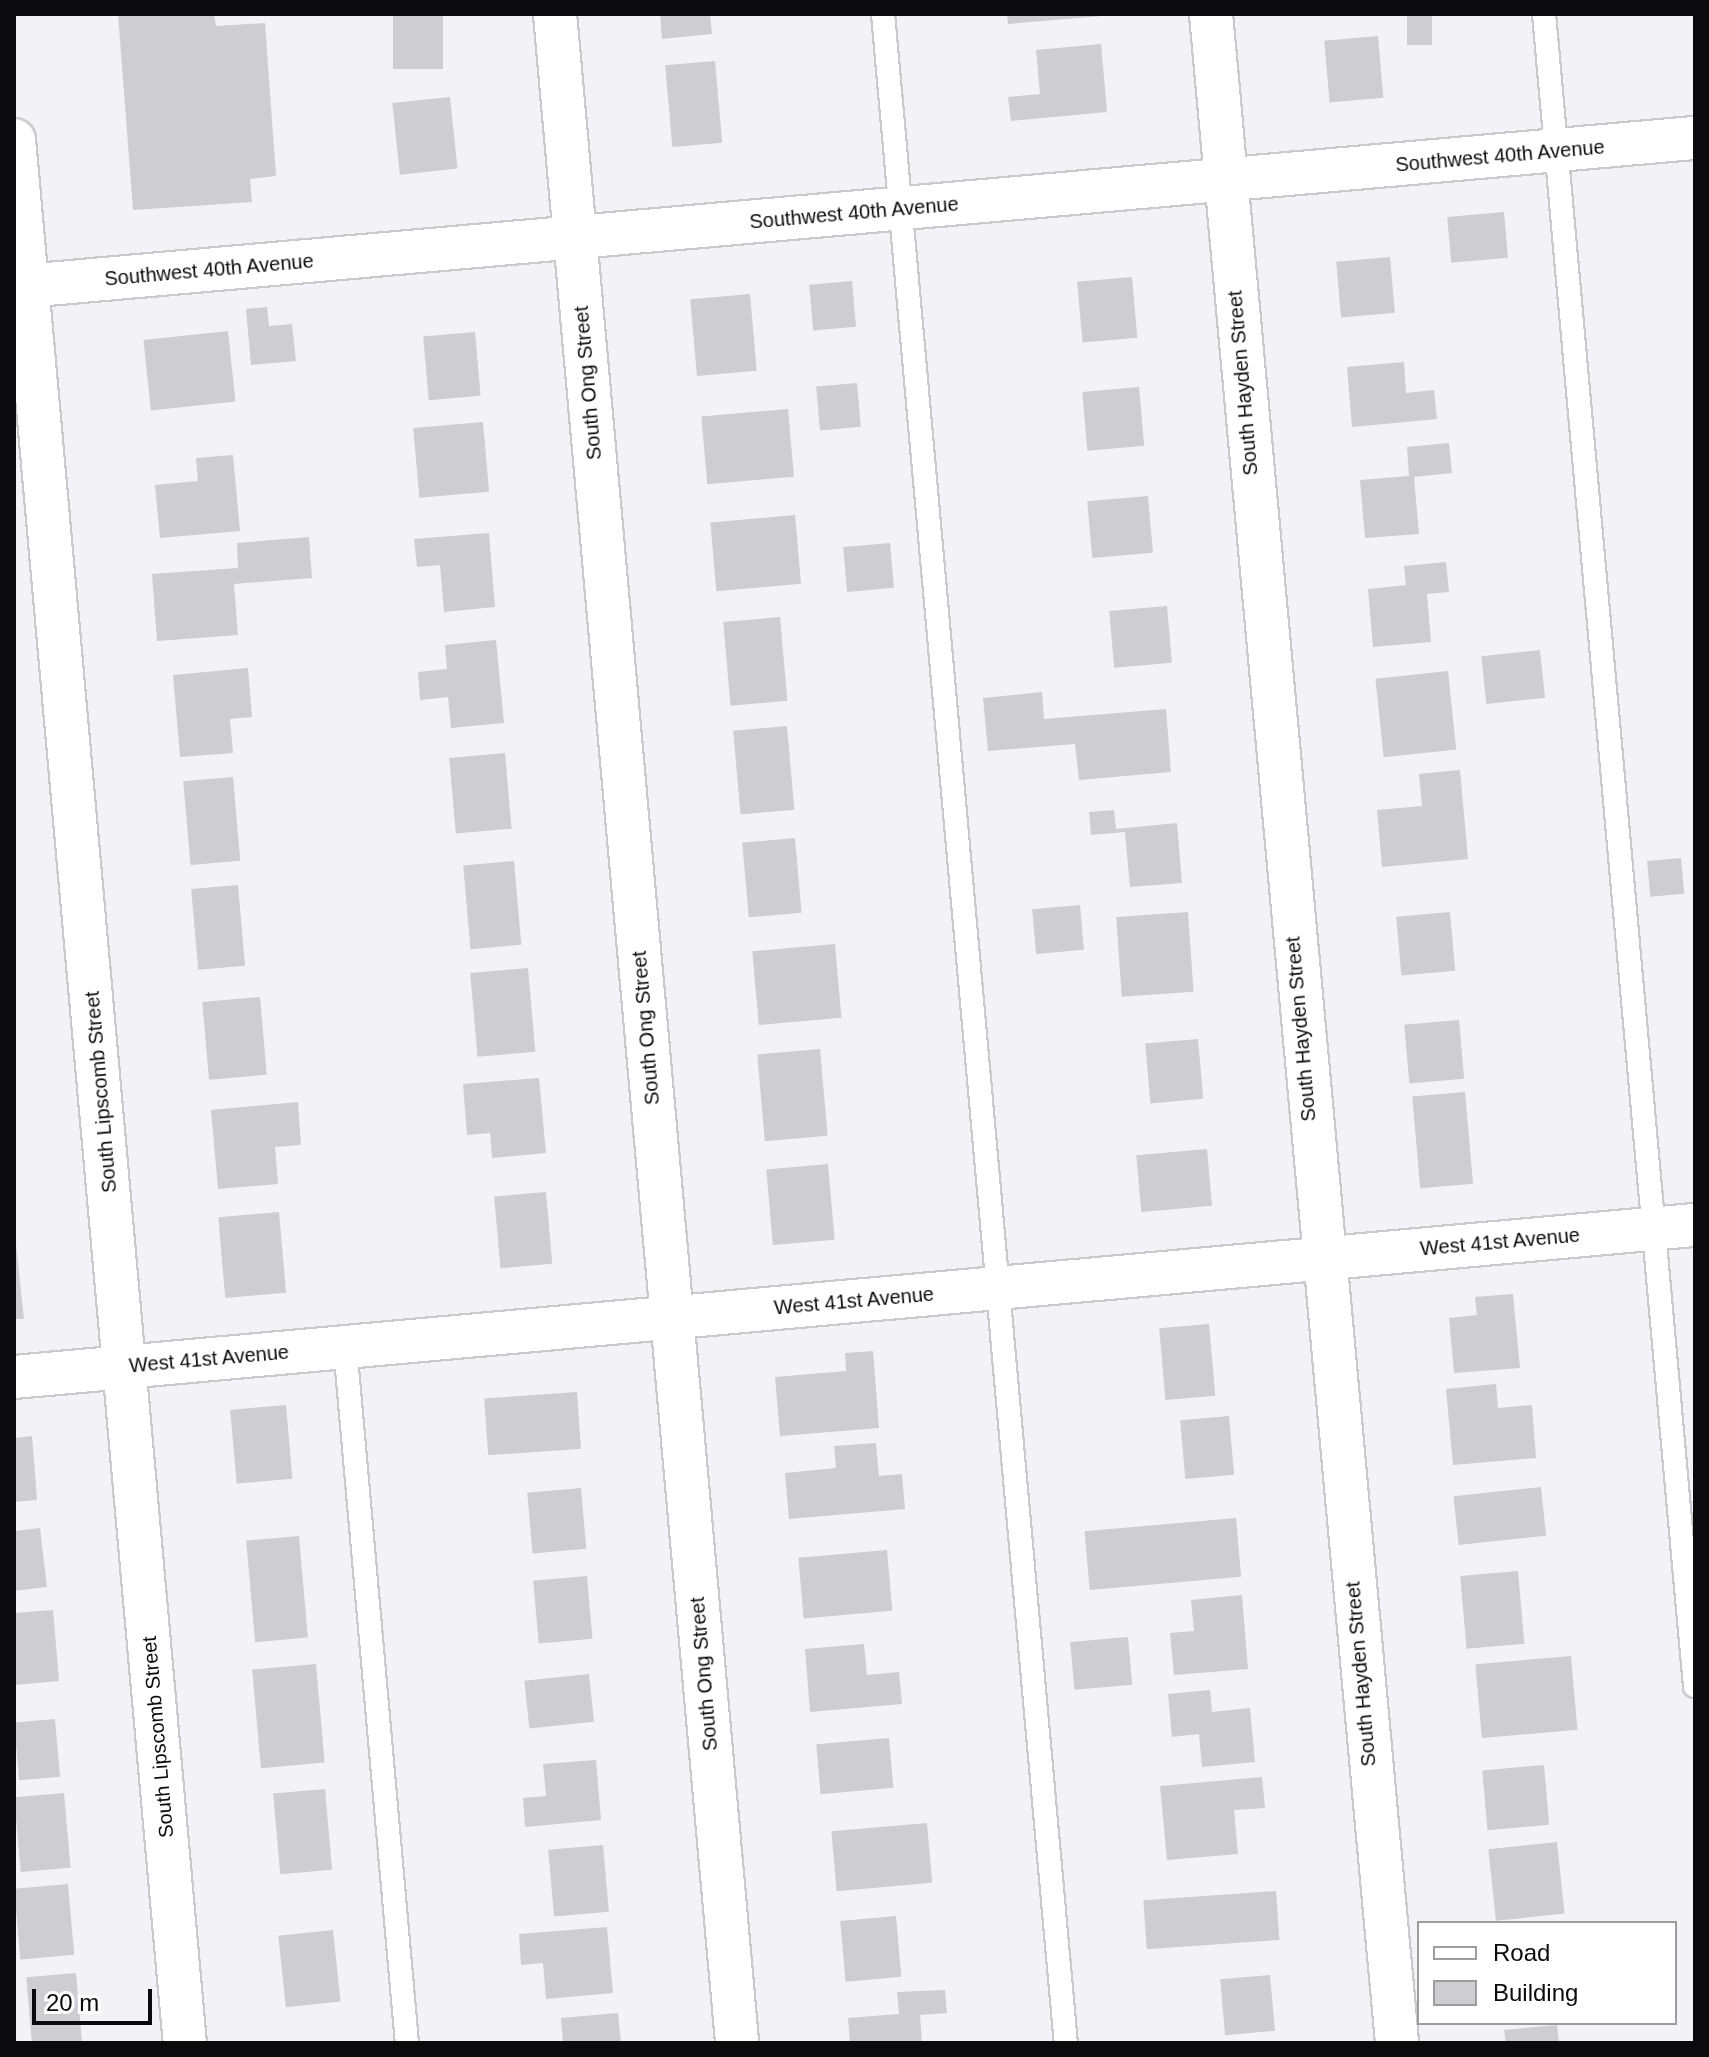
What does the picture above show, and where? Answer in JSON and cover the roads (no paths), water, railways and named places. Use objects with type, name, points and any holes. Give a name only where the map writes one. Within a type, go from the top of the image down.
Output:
[{"type":"street","name":"South Ong Street","points":[[555,14],[737,2043]]},
{"type":"street","name":"South Hayden Street","points":[[1211,14],[1321,1258],[1397,2043]]},
{"type":"street","name":"Southwest 40th Avenue","points":[[21,287],[1695,138]]},
{"type":"street","name":"South Lipscomb Street","points":[[14,140],[21,287],[125,1367],[185,2043]]},
{"type":"street","name":"West 41st Avenue","points":[[14,1377],[1675,1227]]},
{"type":"lane","points":[[883,14],[1066,2043]]},
{"type":"lane","points":[[1544,14],[1556,150],[1675,1227],[1695,1686]]},
{"type":"lane","points":[[345,1346],[407,2043]]}]
